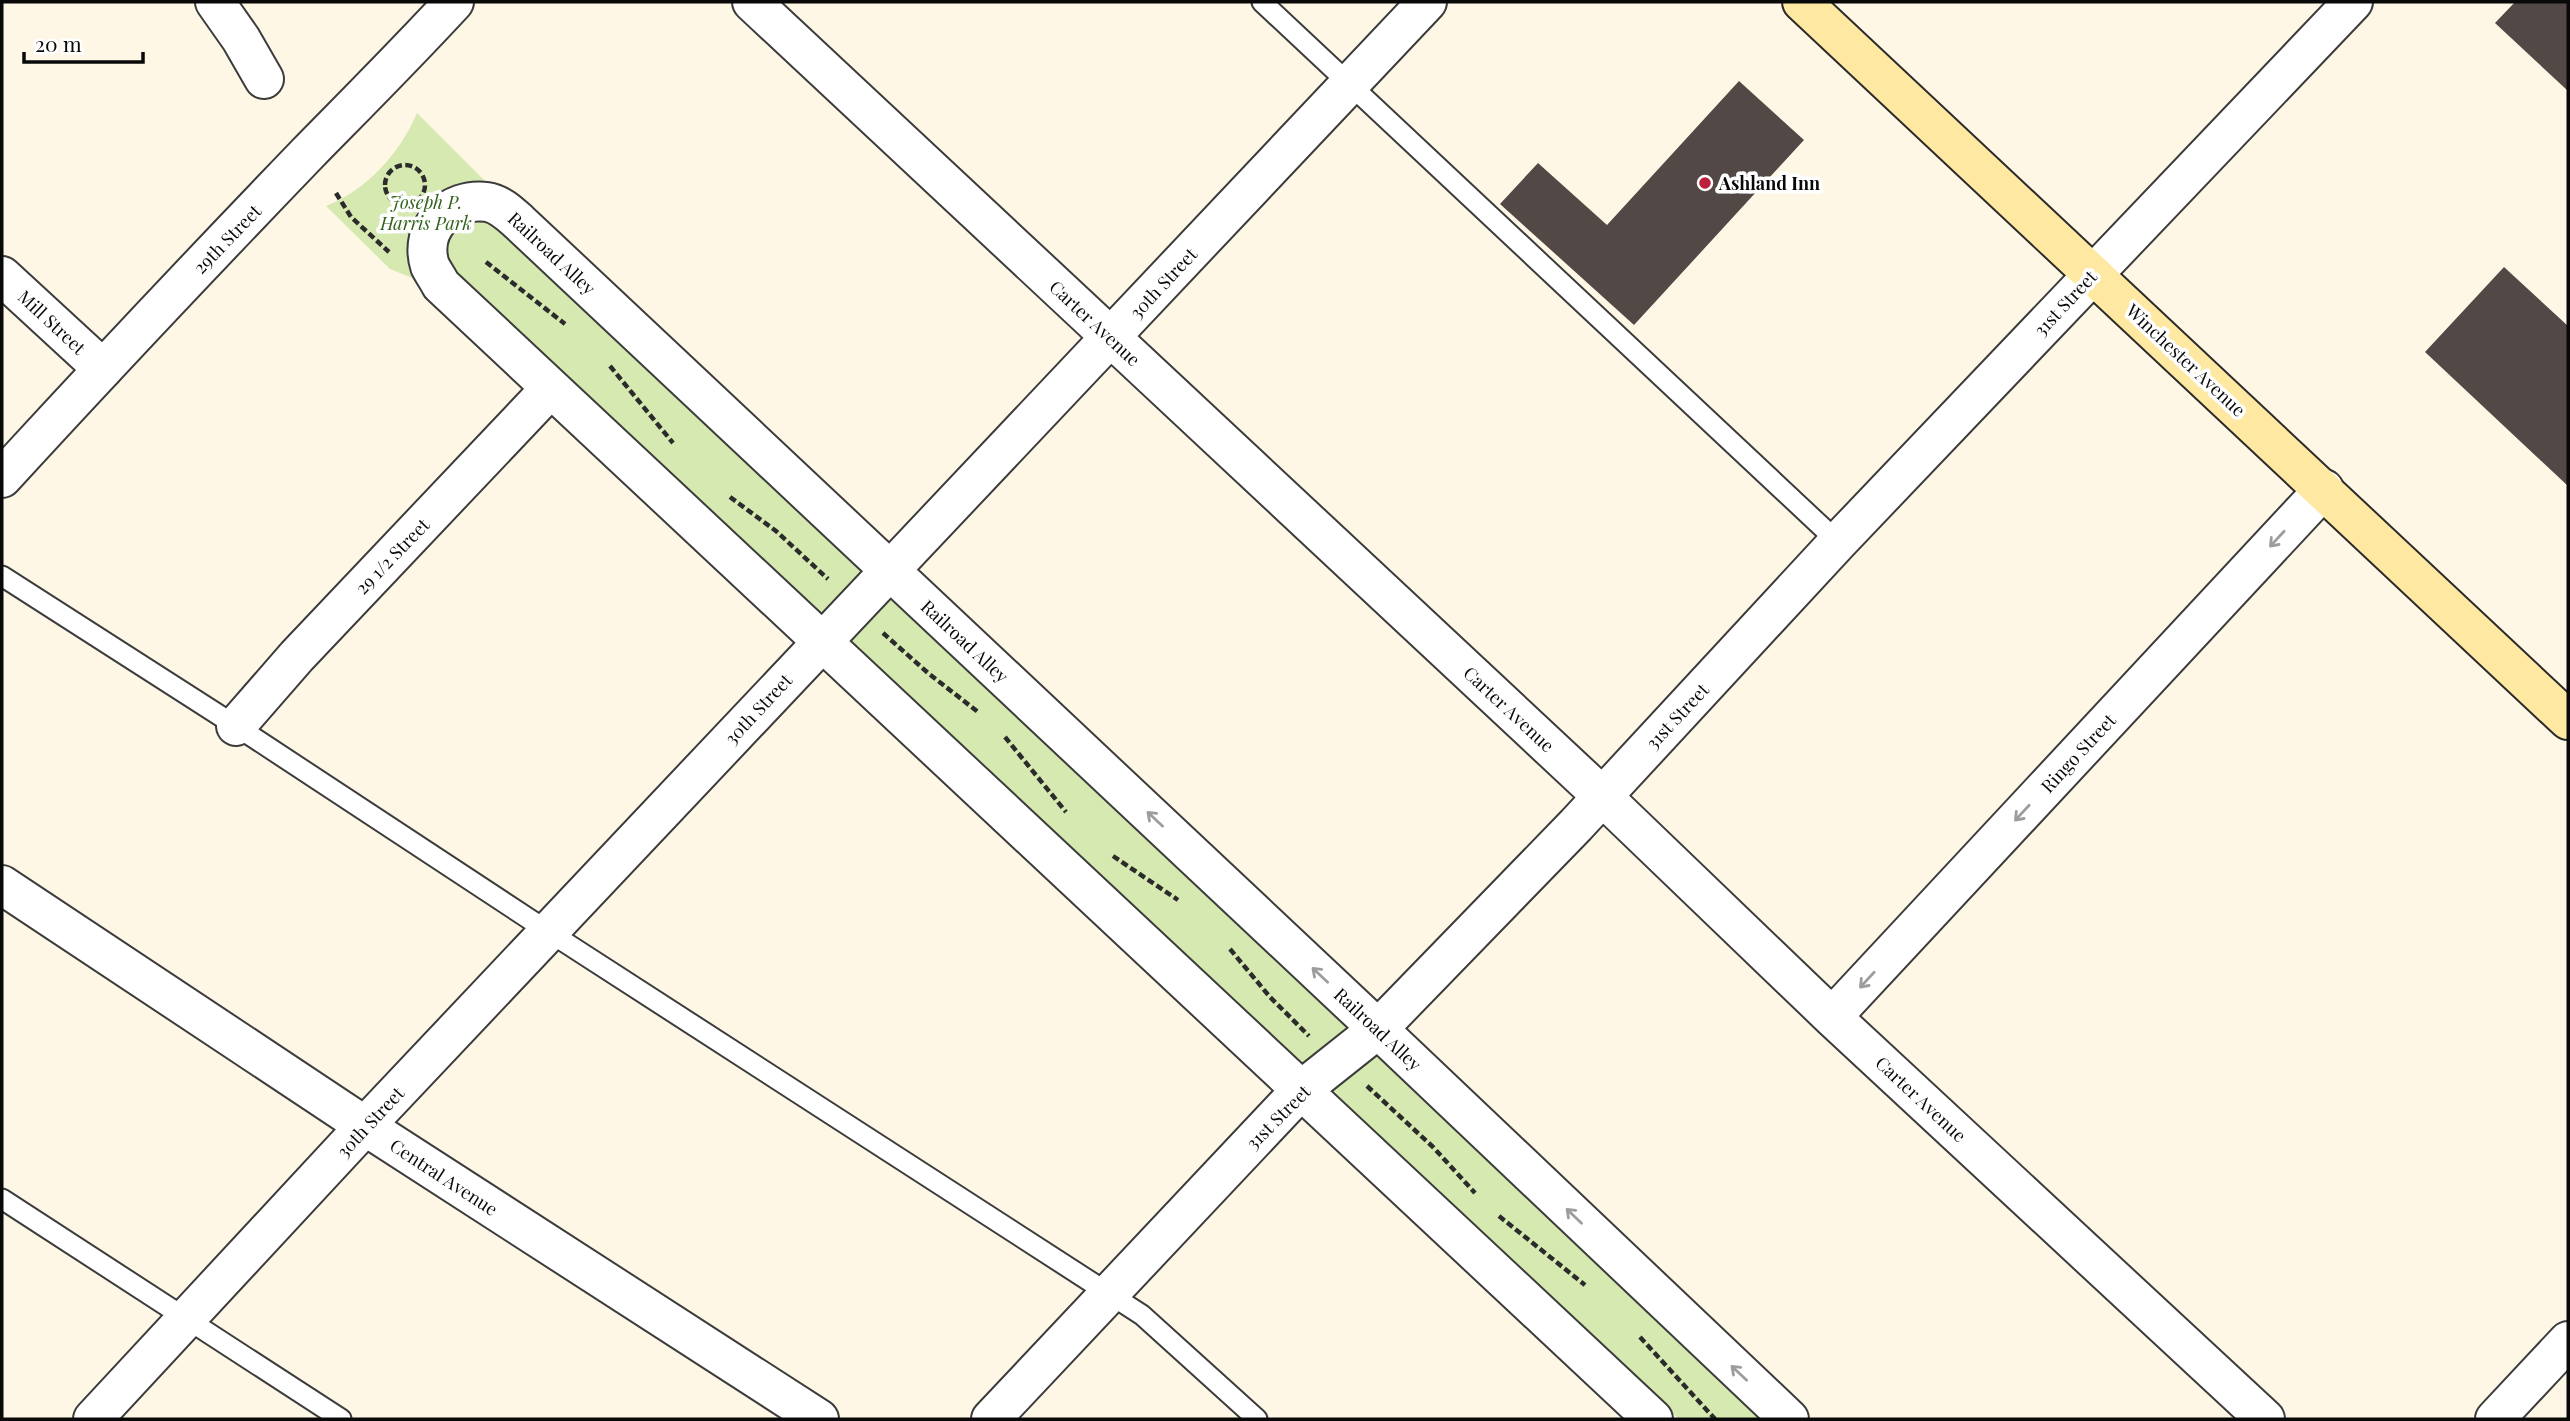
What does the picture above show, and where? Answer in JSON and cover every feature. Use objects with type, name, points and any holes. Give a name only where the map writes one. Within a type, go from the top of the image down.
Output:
[{"type":"main road","name":"Winchester Avenue","points":[[1802,2],[2568,720]]},
{"type":"street","points":[[215,2],[264,79]]},
{"type":"street","name":"29th Street","points":[[2,478],[454,2]]},
{"type":"street","name":"Carter Avenue","points":[[752,2],[1603,797],[1832,1017],[2265,1419]]},
{"type":"street","name":"30th Street","points":[[93,1419],[365,1126],[1427,2]]},
{"type":"street","name":"31st Street","points":[[991,1419],[1300,1091],[1378,1029],[1603,797],[1838,542],[2345,5]]},
{"type":"street","name":"Railroad Alley","points":[[1653,1419],[441,285],[430,266],[428,248],[431,231],[439,216],[470,202],[489,202],[505,209],[1789,1419]]},
{"type":"street","name":"Mill Street","points":[[2,276],[103,369]]},
{"type":"street","name":"29 1/2 Street","points":[[236,726],[297,656],[551,388]]},
{"type":"street","name":"Ringo Street","points":[[1832,1017],[2324,489]]},
{"type":"street","name":"Central Avenue","points":[[2,885],[365,1126],[819,1419]]},
{"type":"street","points":[[2496,1419],[2568,1341]]},
{"type":"lane","points":[[1262,2],[1838,542]]},
{"type":"lane","points":[[2,576],[1110,1293],[1142,1315],[1257,1419]]},
{"type":"lane","points":[[2,1199],[341,1419]]},
{"type":"path","points":[[399,166],[418,170],[424,179],[425,189],[420,198],[412,204],[401,205],[392,200],[386,192],[386,181],[390,172],[399,166]]},
{"type":"path","points":[[336,193],[351,217],[397,259]]},
{"type":"path","points":[[478,267],[486,262],[491,252]]},
{"type":"path","points":[[486,262],[572,329]]},
{"type":"path","points":[[608,364],[676,447]]},
{"type":"path","points":[[723,492],[801,552],[832,584]]},
{"type":"path","points":[[877,627],[928,673],[986,719]]},
{"type":"path","points":[[1004,736],[1069,815]]},
{"type":"path","points":[[1105,850],[1184,904]]},
{"type":"path","points":[[1227,945],[1270,997],[1317,1043]]},
{"type":"path","points":[[1360,1080],[1425,1139],[1478,1196]]},
{"type":"path","points":[[1494,1212],[1587,1287]]},
{"type":"path","points":[[1638,1335],[1715,1419]]},
{"type":"green space","name":"Joseph P. Harris Park","points":[[417,113],[1768,1419],[1679,1419],[1340,1101],[415,279],[390,269],[326,206],[355,190],[392,156]]},
{"type":"building","points":[[2515,2],[2568,2],[2568,91],[2495,23]]},
{"type":"building","name":"Ashland Inn","points":[[1739,81],[1804,140],[1634,325],[1500,204],[1538,163],[1607,225]]},
{"type":"building","points":[[2504,267],[2568,326],[2568,486],[2425,352]]},
{"type":"place","name":"Ashland Inn","points":[[1705,183]]}]
